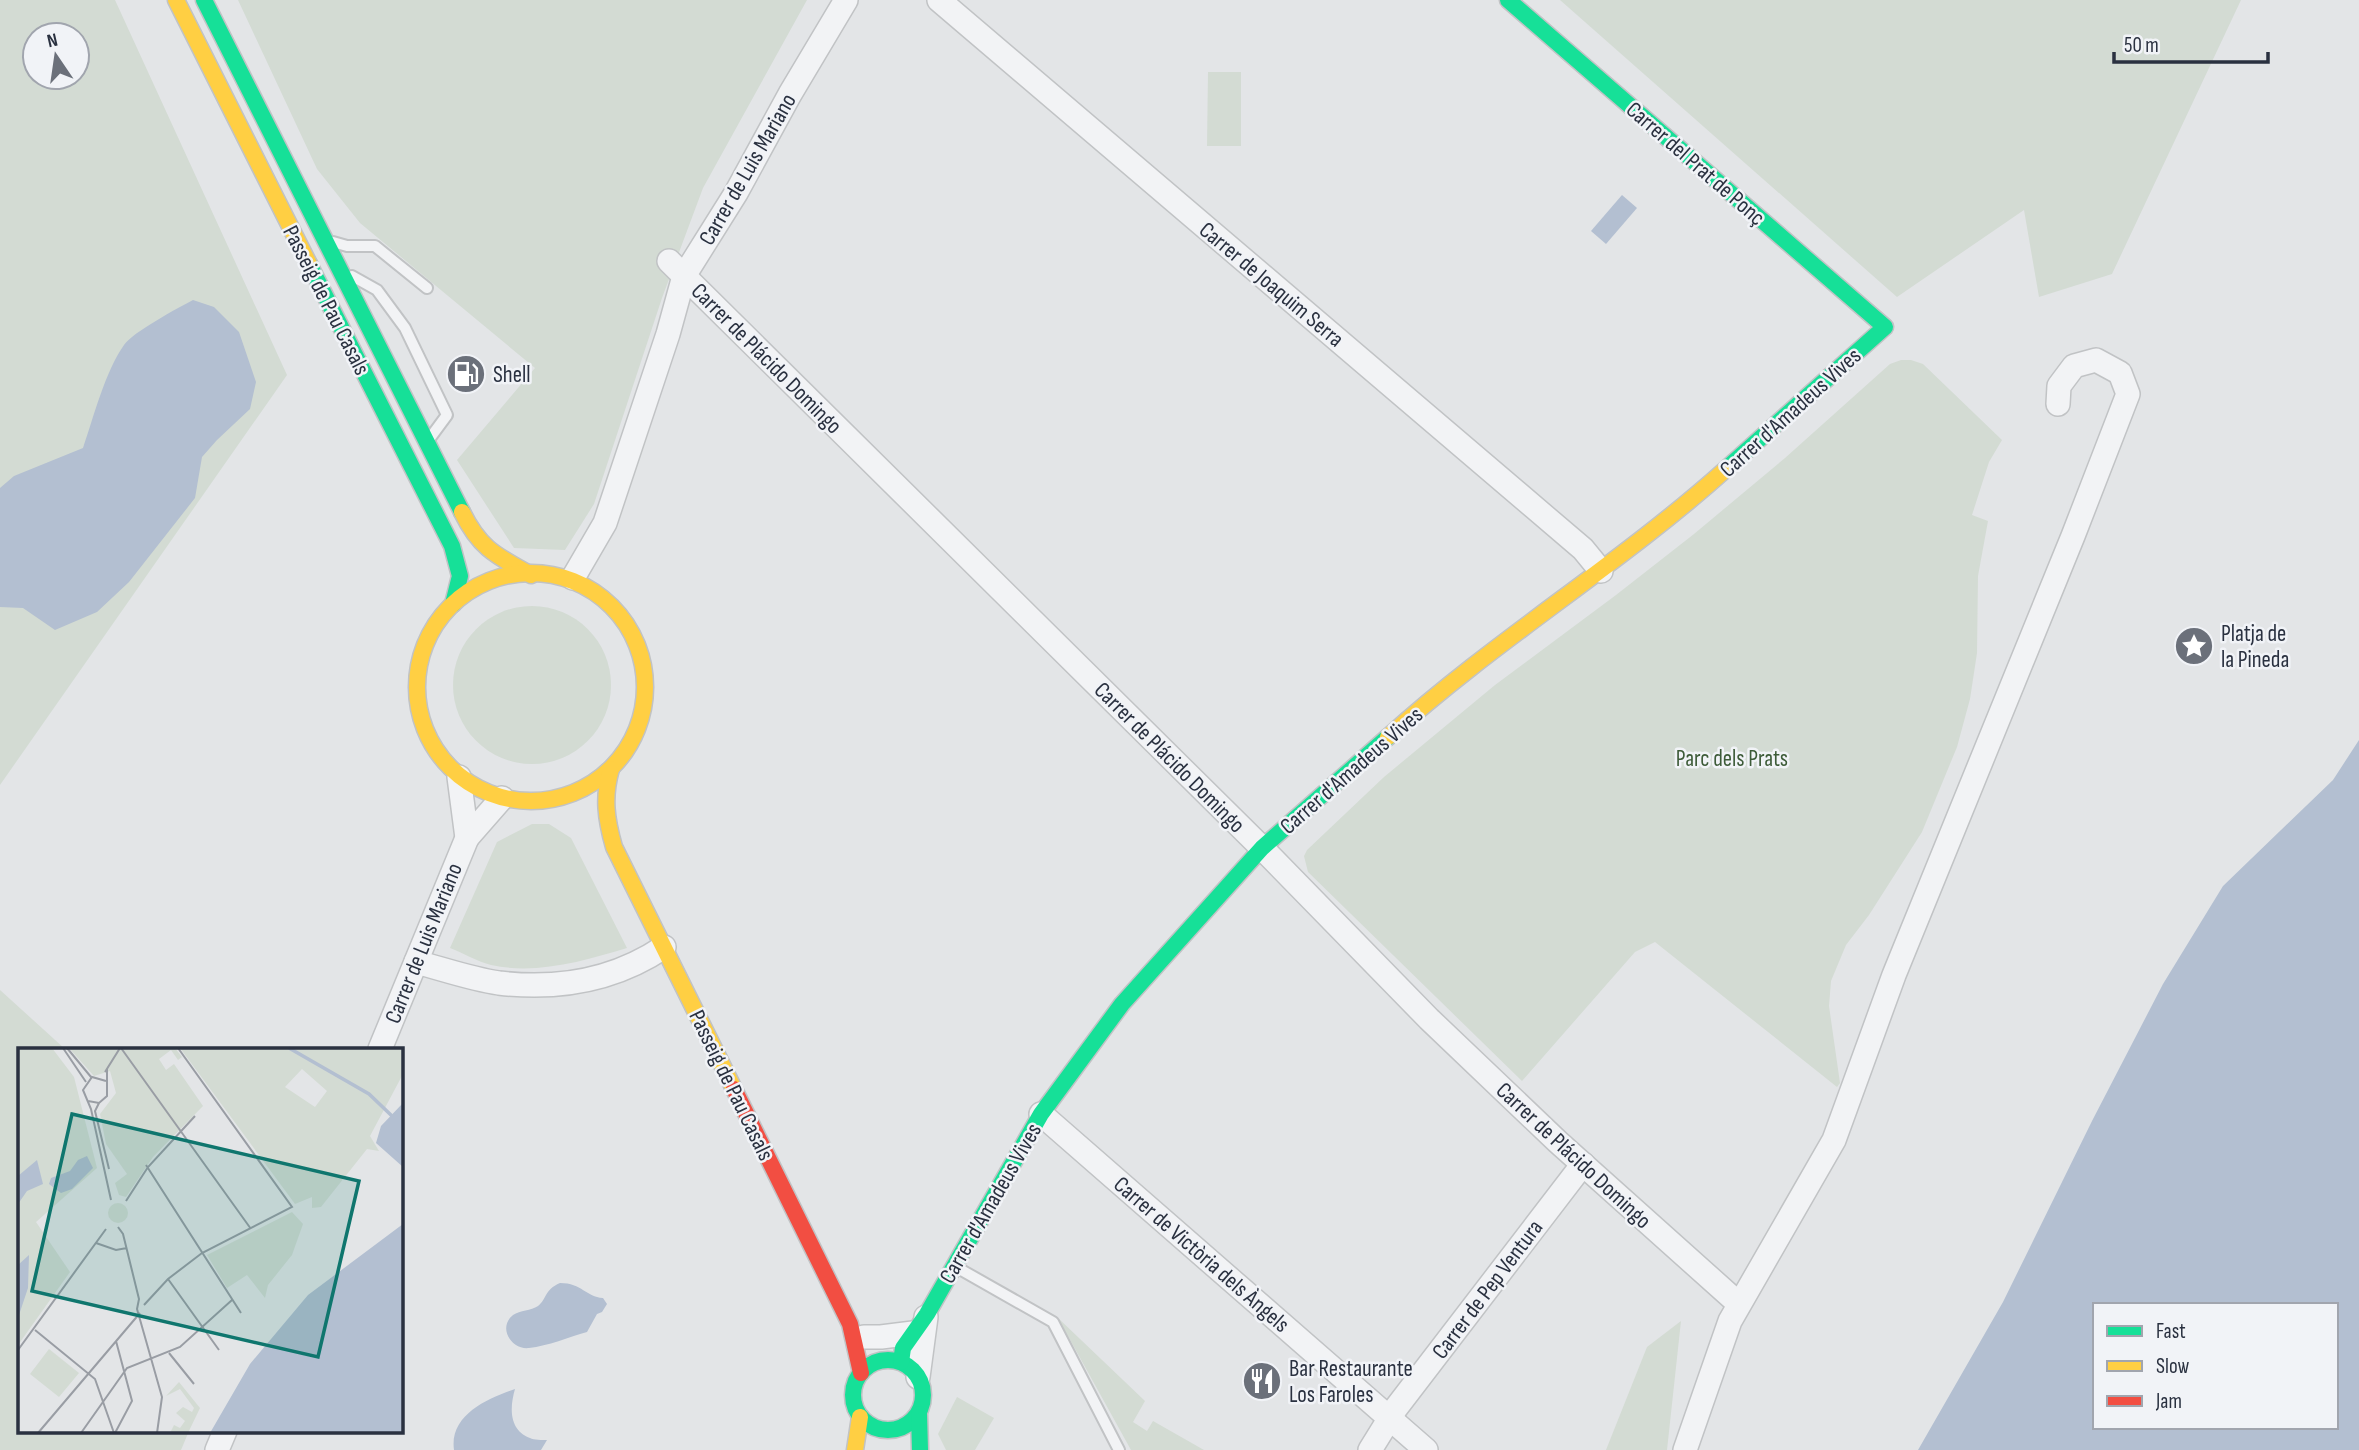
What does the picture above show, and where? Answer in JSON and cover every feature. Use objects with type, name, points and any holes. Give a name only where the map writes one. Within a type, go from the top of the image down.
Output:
[{"type":"street","name":"Passeig de Pau Casals","points":[[176,0],[452,546],[460,576],[453,604]]},
{"type":"street","name":"Passeig de Pau Casals","points":[[204,0],[473,535],[493,554],[531,575]]},
{"type":"street","name":"Carrer de Luis Mariano","points":[[573,578],[606,523],[668,334],[677,268],[736,193],[796,83],[846,0]]},
{"type":"street","name":"Carrer de Joaquim Serra","points":[[939,0],[1572,540],[1601,571]]},
{"type":"street","name":"Carrer del Prat de Ponç","points":[[1508,0],[1885,327]]},
{"type":"street","name":"Carrer de Plácido Domingo","points":[[677,268],[1262,848],[1429,1019],[1675,1249],[1739,1304]]},
{"type":"street","name":"Carrer d'Amadeus Vives","points":[[905,1367],[927,1314],[1041,1114],[1122,1004],[1262,848],[1401,725],[1601,571],[1716,478],[1885,327]]},
{"type":"street","points":[[1685,1450],[1730,1321],[1834,1140],[1894,975],[2128,394],[2120,373],[2096,360],[2074,366],[2059,386],[2057,404]]},
{"type":"street","points":[[552,573],[573,578],[607,599],[634,635],[643,661],[645,695],[638,728],[611,769],[563,803],[502,798],[479,790],[458,777],[433,747],[418,711],[417,672],[429,635],[453,604],[476,588],[494,581],[531,575],[552,573]]},
{"type":"street","name":"Passeig de Pau Casals","points":[[611,769],[604,790],[604,803],[614,847],[857,1330],[860,1373]]},
{"type":"street","name":"Carrer de Luis Mariano","points":[[458,777],[467,838]]},
{"type":"street","name":"Carrer de Luis Mariano","points":[[380,1048],[467,838],[502,798]]},
{"type":"street","name":"Passeig de Pau Casals","points":[[589,820],[614,847]]},
{"type":"street","points":[[416,962],[499,983],[582,983],[643,961],[664,947]]},
{"type":"street","name":"Carrer de Victòria dels Àngels","points":[[1041,1114],[1426,1450]]},
{"type":"street","name":"Carrer de Pep Ventura","points":[[1370,1450],[1389,1417],[1583,1164]]},
{"type":"street","name":"Carrer d'Amadeus Vives","points":[[905,1367],[903,1348],[927,1314]]},
{"type":"street","name":"Passeig de Pau Casals","points":[[857,1330],[905,1367]]},
{"type":"street","points":[[857,1330],[881,1338],[913,1333]]},
{"type":"street","points":[[919,1414],[887,1436],[867,1424],[854,1406],[855,1383],[860,1373],[876,1362],[905,1367],[924,1395],[919,1414],[920,1450]]},
{"type":"street","points":[[855,1450],[860,1417]]},
{"type":"street","points":[[217,1450],[225,1432]]},
{"type":"lane","points":[[324,239],[347,246],[375,246],[427,288]]},
{"type":"lane","points":[[340,269],[377,290],[405,328],[447,415],[427,444]]},
{"type":"lane","points":[[954,1266],[1054,1322],[1119,1450]]},
{"type":"green space","points":[[0,0],[115,0],[287,375],[0,785]]},
{"type":"green space","points":[[238,0],[807,0],[703,188],[662,298],[594,504],[565,550],[514,548],[457,460],[535,368],[360,223],[317,169]]},
{"type":"green space","points":[[1560,0],[2241,0],[2112,274],[2039,297],[2024,210],[1897,297]]},
{"type":"green space","points":[[1208,72],[1241,72],[1241,146],[1207,146]]},
{"type":"green space","name":"Parc dels Prats","points":[[1901,360],[1923,364],[2002,440],[1989,462],[1972,515],[1988,521],[1978,576],[1977,653],[1970,699],[1957,747],[1922,832],[1869,915],[1846,945],[1831,981],[1829,1006],[1840,1083],[1837,1087],[1655,942],[1635,952],[1522,1081],[1308,872],[1304,856],[1307,850],[1384,777],[1495,685],[1694,534],[1785,458],[1890,364]]},
{"type":"green space","points":[[532,606],[562,612],[588,629],[605,655],[611,685],[605,715],[588,741],[562,758],[532,764],[502,758],[476,741],[459,715],[453,685],[459,655],[476,629],[502,612]]},
{"type":"green space","points":[[532,824],[549,824],[571,838],[627,948],[560,965],[508,968],[481,962],[450,948],[497,842]]},
{"type":"green space","points":[[0,990],[64,1048],[18,1048],[18,1432],[189,1432],[181,1450],[0,1450]]},
{"type":"green space","points":[[1058,1318],[1145,1401],[1133,1422],[1147,1431],[1153,1421],[1204,1450],[1131,1450]]},
{"type":"green space","points":[[1681,1321],[1667,1450],[1606,1450],[1647,1347]]},
{"type":"green space","points":[[957,1397],[994,1418],[975,1450],[946,1450],[938,1434]]},
{"type":"water","points":[[1622,195],[1637,208],[1606,244],[1591,231]]},
{"type":"water","points":[[193,300],[214,307],[239,332],[256,382],[250,409],[202,457],[195,498],[129,582],[97,612],[55,630],[23,608],[0,607],[0,488],[14,476],[83,448],[106,381],[124,345],[146,327]]},
{"type":"water","points":[[2359,740],[2359,1450],[1918,1450],[2003,1302],[2163,984],[2223,886],[2333,780]]},
{"type":"water","points":[[560,1283],[574,1285],[603,1298],[607,1304],[602,1312],[597,1314],[587,1332],[536,1347],[517,1346],[507,1332],[508,1320],[516,1313],[538,1306],[548,1292]]},
{"type":"water","points":[[515,1389],[512,1403],[514,1423],[530,1438],[547,1440],[541,1450],[454,1450],[458,1427],[472,1410],[493,1397]]},
{"type":"traffic: fast","points":[[204,0],[462,512]]},
{"type":"traffic: fast","points":[[1508,0],[1885,327],[1726,469]]},
{"type":"traffic: fast","points":[[309,264],[452,546],[460,576],[453,604]]},
{"type":"traffic: fast","points":[[901,1362],[903,1348],[927,1314],[1041,1114],[1122,1004],[1262,848],[1388,737]]},
{"type":"traffic: fast","points":[[881,1360],[895,1360],[908,1366],[917,1375],[923,1395],[921,1408],[913,1420],[895,1430],[881,1430],[868,1424],[859,1415],[853,1402],[853,1388],[859,1375],[868,1366],[881,1360]]},
{"type":"traffic: fast","points":[[919,1414],[920,1450]]},
{"type":"traffic: slow","points":[[176,0],[309,264]]},
{"type":"traffic: slow","points":[[1388,737],[1471,668],[1643,538],[1726,469]]},
{"type":"traffic: slow","points":[[462,512],[476,535],[490,550],[531,575]]},
{"type":"traffic: slow","points":[[520,573],[542,573],[585,586],[612,606],[632,633],[643,665],[645,687],[643,709],[632,741],[612,768],[585,788],[564,796],[542,801],[520,801],[477,788],[450,768],[430,741],[422,720],[417,698],[417,676],[430,633],[450,606],[477,586],[498,578],[520,573]]},
{"type":"traffic: slow","points":[[611,769],[606,808],[614,847],[734,1089]]},
{"type":"traffic: slow","points":[[855,1450],[860,1417]]},
{"type":"traffic: jam","points":[[734,1089],[850,1324],[861,1373]]},
{"type":"place","name":"Shell","points":[[466,374]]},
{"type":"place","name":"Platja de la Pineda","points":[[2194,646]]},
{"type":"place","name":"Bar Restaurante Los Faroles","points":[[1262,1381]]}]
